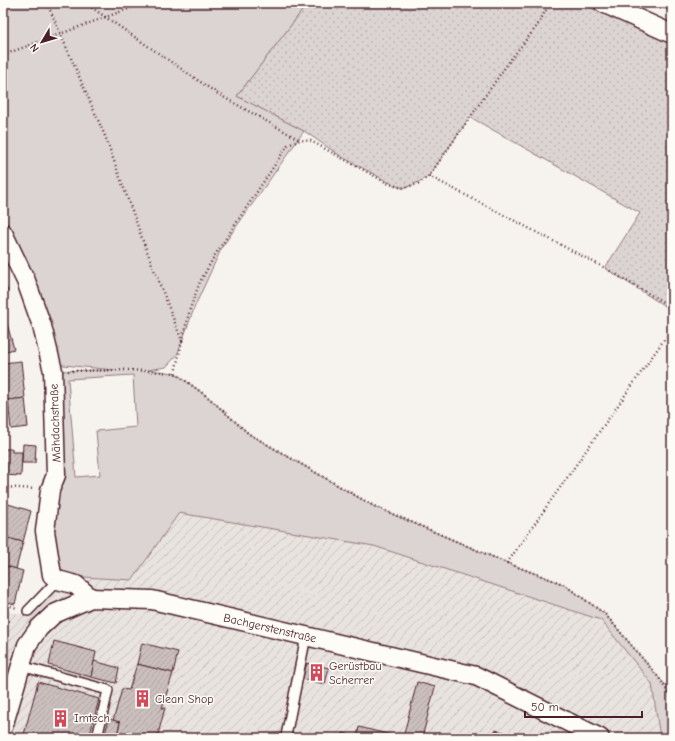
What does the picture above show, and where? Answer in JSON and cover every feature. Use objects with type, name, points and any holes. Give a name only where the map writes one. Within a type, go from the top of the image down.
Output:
[{"type":"street","points":[[603,3],[672,34]]},
{"type":"street","name":"Mähdachstraße","points":[[3,233],[26,281],[42,326],[53,371],[56,475],[50,490],[45,531],[52,575],[58,580]]},
{"type":"street","points":[[58,580],[76,585],[91,598]]},
{"type":"street","name":"Bachgerstenstraße","points":[[3,727],[27,645],[39,628],[54,614],[91,598],[152,600],[476,676],[600,738]]},
{"type":"lane","points":[[28,611],[58,580]]},
{"type":"lane","points":[[286,736],[306,636]]},
{"type":"lane","points":[[21,666],[108,690],[98,738]]},
{"type":"path","points":[[47,3],[105,136],[182,341]]},
{"type":"path","points":[[86,3],[218,94],[300,140],[311,141],[387,183],[402,188],[418,184],[429,176],[511,58],[537,26],[550,3]]},
{"type":"path","points":[[3,55],[144,3]]},
{"type":"path","points":[[175,373],[190,309],[200,282],[288,145],[300,140]]},
{"type":"path","points":[[429,176],[605,268],[668,305],[672,312]]},
{"type":"path","points":[[507,563],[666,337],[672,318]]},
{"type":"path","points":[[53,371],[128,370],[175,373],[210,398],[250,434],[367,502],[507,563],[563,584],[605,614],[659,678],[672,698]]},
{"type":"path","points":[[3,487],[34,489]]},
{"type":"shaded area","points":[[3,3],[308,3],[237,96],[304,131],[222,247],[195,306],[177,355],[166,367],[148,370],[175,373],[209,398],[249,434],[373,506],[507,563],[563,584],[605,614],[659,678],[672,691],[672,738],[660,738],[652,684],[601,620],[374,546],[179,513],[132,580],[52,575],[53,371],[115,370],[63,365],[57,361],[35,280],[25,255],[18,250],[3,214]],"holes":[[[133,375],[136,427],[96,431],[100,475],[76,477],[68,379]]]},
{"type":"shaded area","points":[[308,3],[579,3],[672,43],[672,312],[605,268],[640,213],[470,117],[429,176],[413,185],[402,188],[342,157],[304,131],[237,96]]},
{"type":"shaded area","points":[[186,480],[601,620],[652,684],[660,738],[3,738],[3,610],[21,614],[52,575],[132,580],[179,513]]},
{"type":"building","points":[[672,3],[672,12],[657,4]]},
{"type":"building","points":[[3,281],[8,291],[3,294]]},
{"type":"building","points":[[3,320],[6,320],[14,349],[3,352]]},
{"type":"building","points":[[21,361],[25,398],[3,401],[3,363]]},
{"type":"building","points":[[25,398],[28,427],[11,429],[8,400]]},
{"type":"building","points":[[23,444],[36,445],[35,463],[22,463]]},
{"type":"building","points":[[3,449],[12,449],[12,452],[22,452],[21,476],[3,475]]},
{"type":"building","points":[[5,503],[31,511],[23,542],[3,537],[3,511]]},
{"type":"building","points":[[3,537],[23,542],[16,569],[3,565]]},
{"type":"building","points":[[3,565],[23,571],[15,604],[3,601]]},
{"type":"building","points":[[54,641],[96,652],[91,677],[49,665]]},
{"type":"building","points":[[142,643],[178,652],[173,673],[137,664]]},
{"type":"building","points":[[94,661],[119,668],[116,683],[91,677]]},
{"type":"building","name":"Gerüstbau Scherrer","points":[[307,663],[329,668],[325,684],[302,679]]},
{"type":"building","name":"Clean Shop","points":[[137,664],[173,673],[162,708],[165,708],[157,738],[127,738],[117,735],[120,722],[113,721],[122,689],[129,690]]},
{"type":"building","name":"Imtech","points":[[38,682],[99,699],[89,738],[23,738]]},
{"type":"building","points":[[417,682],[435,687],[422,738],[403,738]]},
{"type":"building","points":[[109,719],[120,722],[117,735],[127,738],[104,738]]},
{"type":"building","points":[[359,727],[403,738],[342,738],[343,733],[357,737]]},
{"type":"building","points":[[495,730],[530,738],[493,738]]},
{"type":"place","name":"Gerüstbau Scherrer","points":[[316,673]]},
{"type":"place","name":"Clean Shop","points":[[142,699]]},
{"type":"place","name":"Imtech","points":[[61,718]]}]
